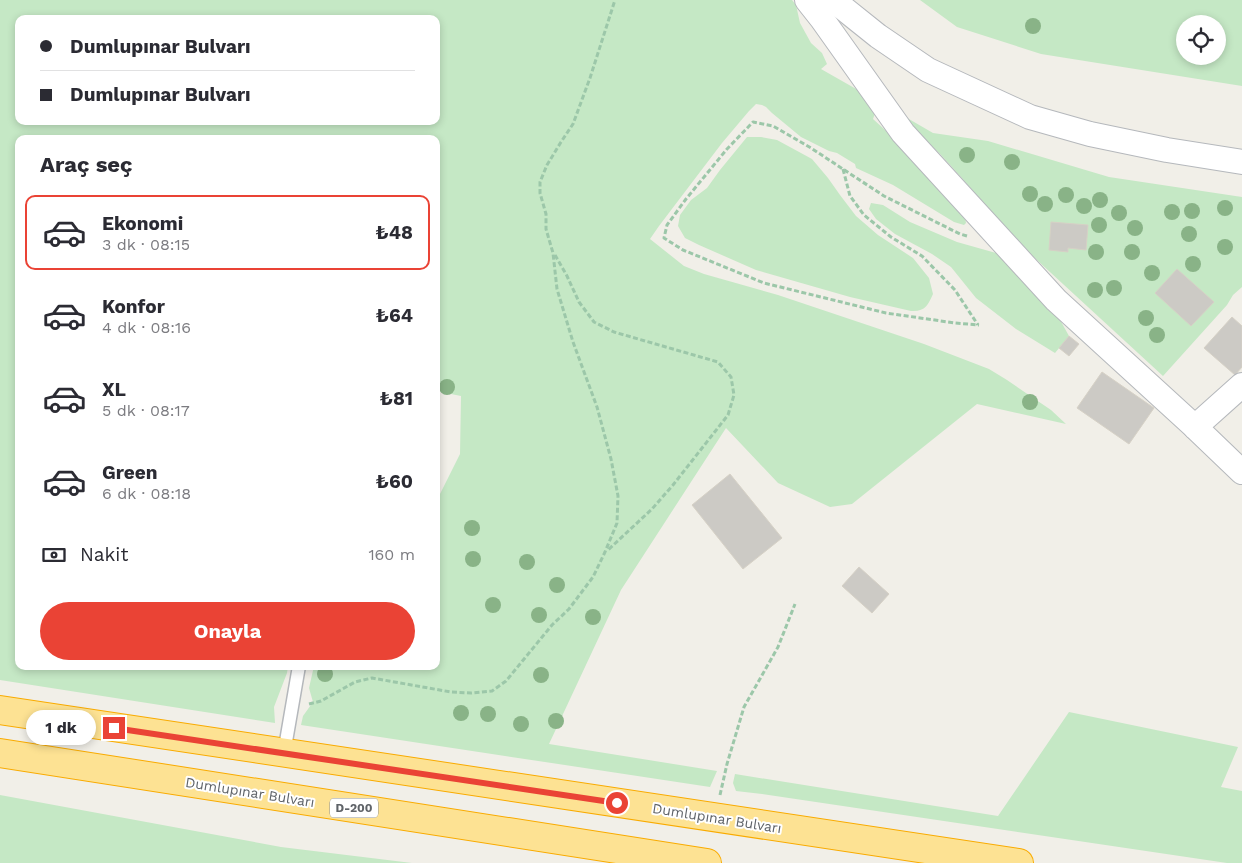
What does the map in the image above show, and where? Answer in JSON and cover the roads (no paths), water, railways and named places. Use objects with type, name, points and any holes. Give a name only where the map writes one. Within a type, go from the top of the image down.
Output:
[{"type":"highway","name":"Dumlupınar Bulvarı","points":[[0,710],[1019,863]]},
{"type":"highway","name":"Dumlupınar Bulvarı","points":[[0,753],[707,863]]},
{"type":"street","points":[[807,0],[903,133],[1056,300],[1242,472]]},
{"type":"street","points":[[833,0],[878,36],[928,70],[1030,117],[1090,134],[1167,150],[1242,162]]},
{"type":"street","points":[[1195,427],[1242,385]]},
{"type":"lane","points":[[284,753],[298,670]]}]
